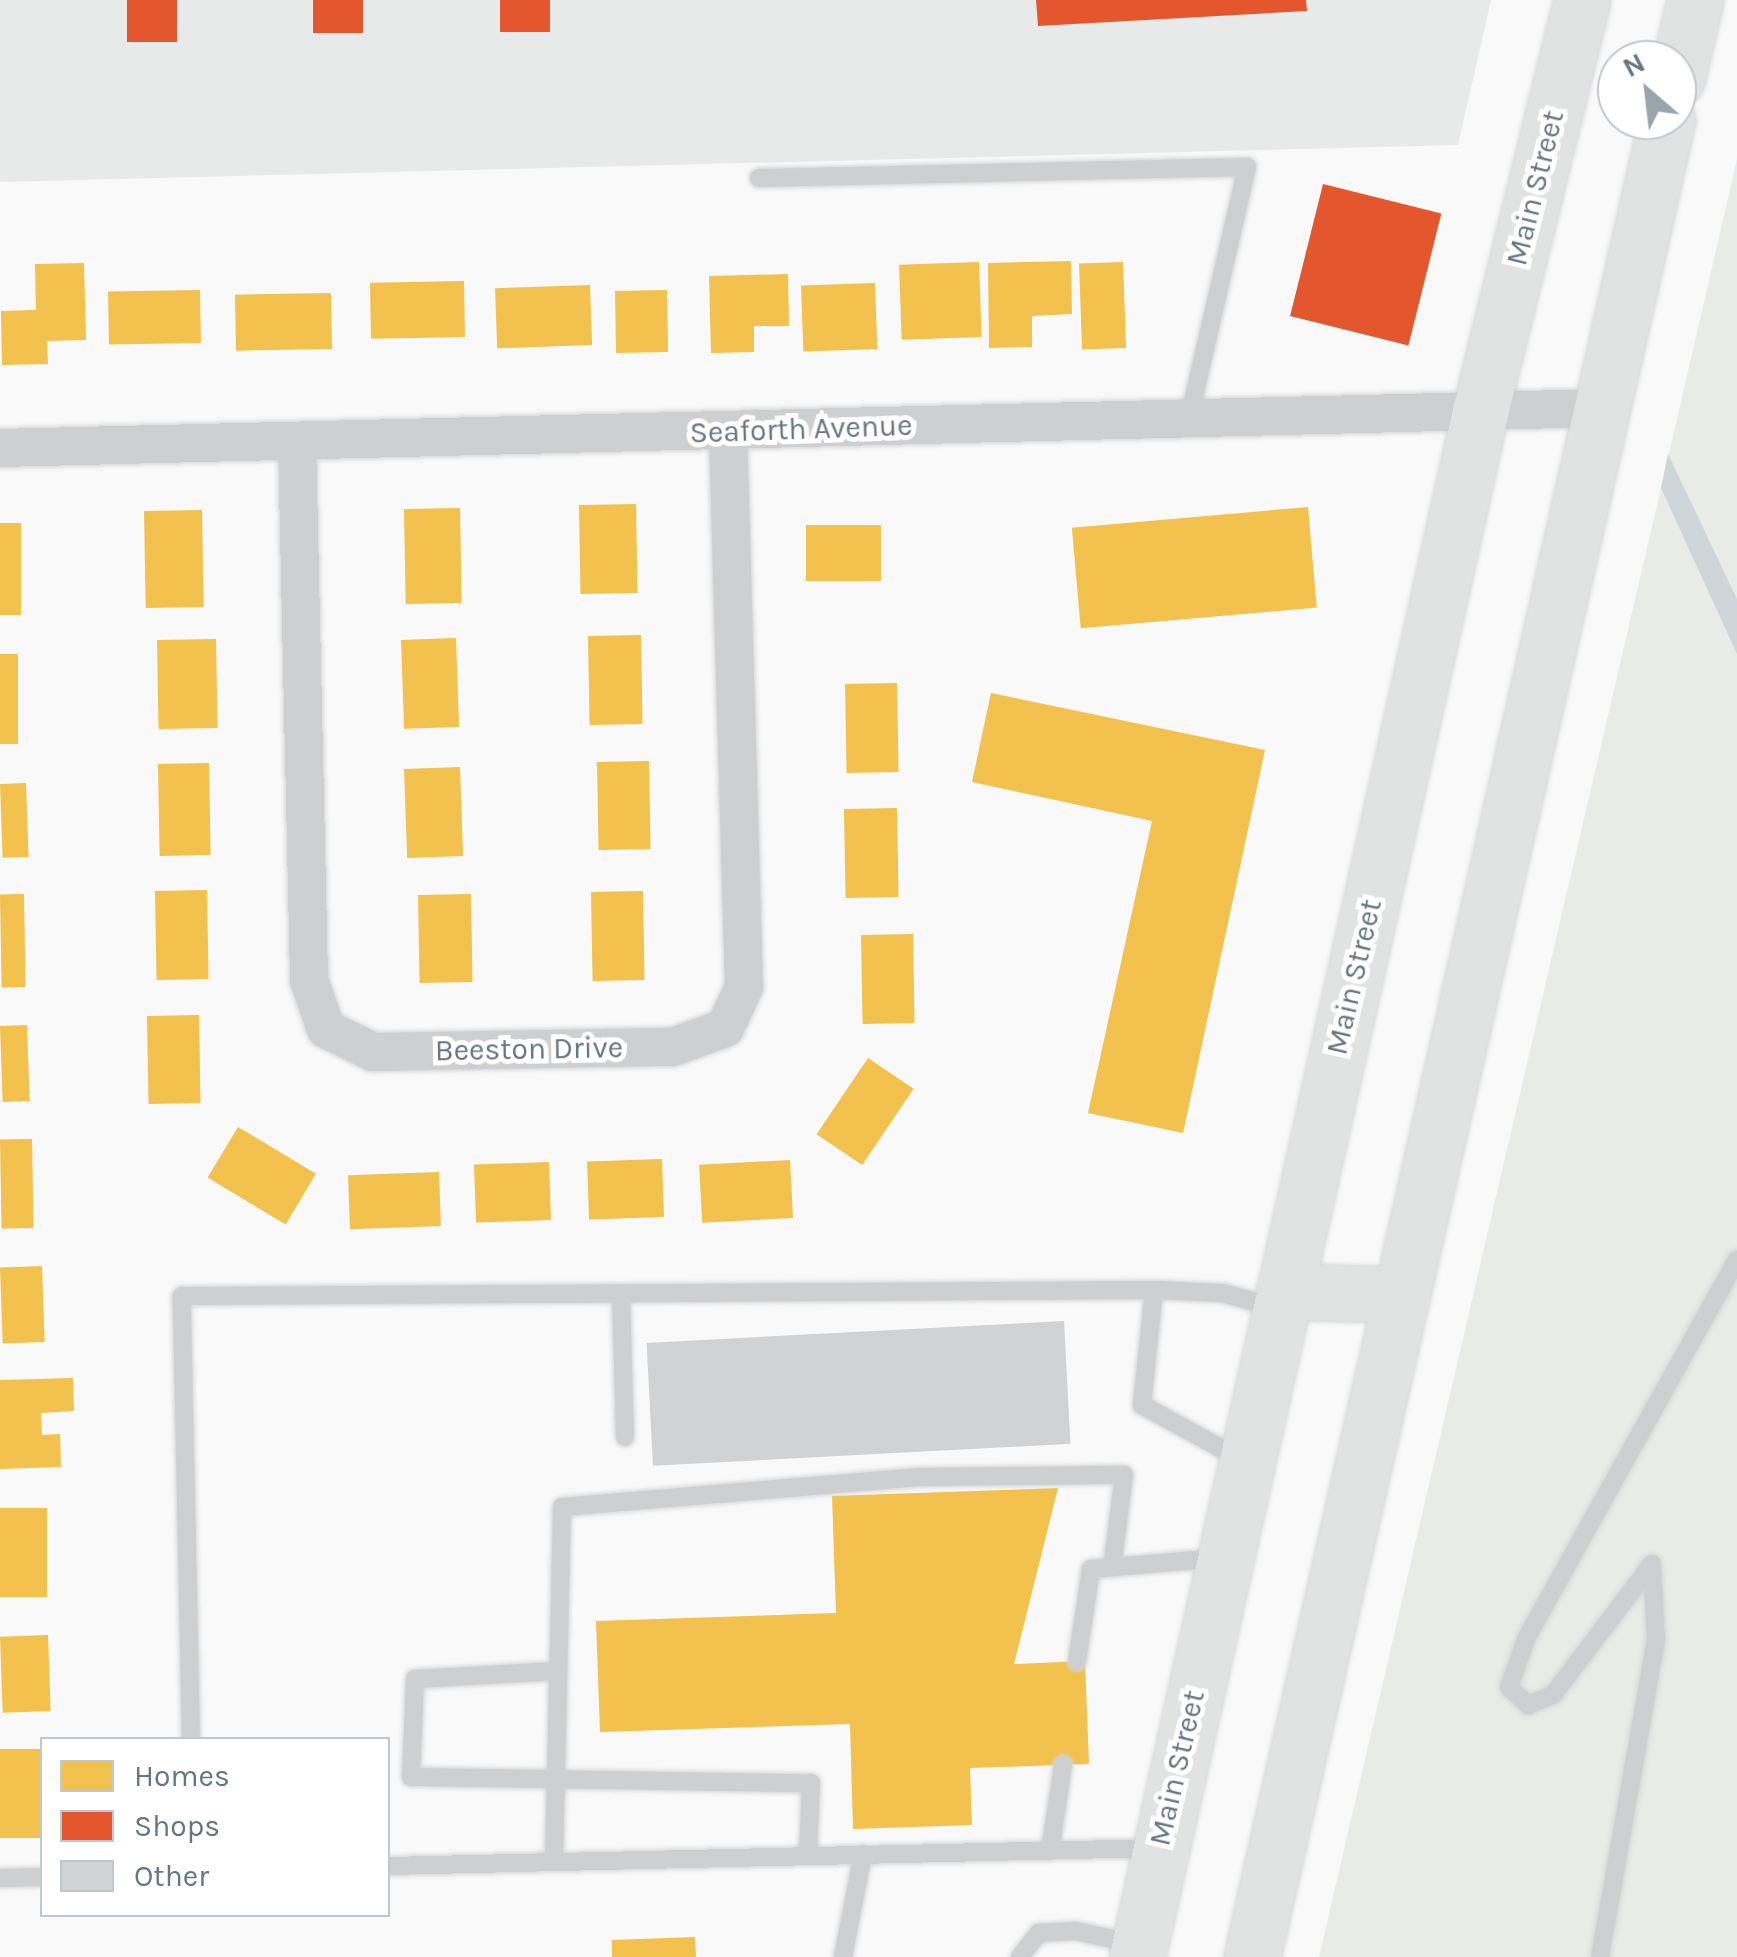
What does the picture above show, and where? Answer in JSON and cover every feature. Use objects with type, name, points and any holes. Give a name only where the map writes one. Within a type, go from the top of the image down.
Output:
[{"type":"main road","name":"Main Street","points":[[1144,1953],[1159,1848],[1480,412],[1582,0]]},
{"type":"main road","points":[[1686,40],[1695,0]]},
{"type":"main road","points":[[1252,1957],[1663,140]]},
{"type":"main road","points":[[1282,1300],[1402,1296]]},
{"type":"street","name":"Seaforth Avenue","points":[[0,448],[1602,408]]},
{"type":"street","name":"Beeston Drive","points":[[297,441],[308,980],[326,1029],[373,1052],[673,1047],[725,1028],[744,987],[728,432]]},
{"type":"lane","points":[[760,178],[1248,167],[1189,418]]},
{"type":"lane","points":[[1600,1957],[1656,1640],[1652,1564],[1554,1695],[1528,1705],[1509,1687],[1527,1638],[1737,1260]]},
{"type":"lane","points":[[191,1737],[182,1296],[1154,1290],[1282,1300]]},
{"type":"lane","points":[[1154,1290],[1142,1405],[1246,1462]]},
{"type":"lane","points":[[621,1294],[625,1437]]},
{"type":"lane","points":[[554,1860],[562,1507],[920,1477],[1124,1475],[1112,1567]]},
{"type":"lane","points":[[1077,1661],[1091,1569],[1224,1558]]},
{"type":"lane","points":[[558,1671],[415,1678],[411,1777],[811,1783],[808,1856]]},
{"type":"lane","points":[[1050,1850],[1063,1765]]},
{"type":"lane","points":[[390,1866],[1159,1848]]},
{"type":"lane","points":[[843,1957],[863,1854]]},
{"type":"lane","points":[[0,1878],[40,1877]]},
{"type":"lane","points":[[1020,1957],[1039,1933],[1076,1931],[1144,1953]]},
{"type":"shaded area","points":[[0,0],[1491,0],[1458,145],[0,182]]},
{"type":"shaded area","points":[[1737,159],[1737,1957],[1319,1957],[1661,488]]},
{"type":"shaded area","points":[[1668,454],[1737,599],[1737,654],[1661,488]]},
{"type":"building: Homes","points":[[1071,261],[1072,314],[1032,316],[1032,347],[989,348],[988,263]]},
{"type":"building: Homes","points":[[979,262],[982,337],[902,340],[899,265]]},
{"type":"building: Homes","points":[[1123,262],[1126,348],[1082,349],[1079,264]]},
{"type":"building: Homes","points":[[84,263],[86,340],[47,341],[48,364],[2,365],[1,311],[36,310],[35,264]]},
{"type":"building: Homes","points":[[788,274],[789,326],[754,326],[754,352],[711,353],[709,276]]},
{"type":"building: Homes","points":[[464,281],[465,337],[371,339],[370,283]]},
{"type":"building: Homes","points":[[875,283],[877,349],[803,352],[801,286]]},
{"type":"building: Homes","points":[[590,285],[592,345],[497,348],[495,288]]},
{"type":"building: Homes","points":[[200,290],[201,343],[109,345],[108,292]]},
{"type":"building: Homes","points":[[667,290],[668,352],[616,353],[615,291]]},
{"type":"building: Homes","points":[[331,293],[332,349],[236,351],[235,295]]},
{"type":"building: Homes","points":[[636,504],[638,593],[581,594],[579,505]]},
{"type":"building: Homes","points":[[1308,507],[1317,608],[1081,628],[1072,528]]},
{"type":"building: Homes","points":[[460,508],[462,603],[406,604],[404,509]]},
{"type":"building: Homes","points":[[202,510],[204,607],[146,608],[144,511]]},
{"type":"building: Homes","points":[[0,523],[21,523],[21,615],[0,615]]},
{"type":"building: Homes","points":[[806,525],[881,525],[881,581],[806,581]]},
{"type":"building: Homes","points":[[641,635],[643,724],[590,725],[588,636]]},
{"type":"building: Homes","points":[[456,638],[459,727],[404,729],[401,640]]},
{"type":"building: Homes","points":[[216,639],[218,728],[159,729],[157,640]]},
{"type":"building: Homes","points":[[0,654],[18,654],[18,744],[0,744]]},
{"type":"building: Homes","points":[[897,683],[899,772],[847,773],[845,684]]},
{"type":"building: Homes","points":[[991,693],[1265,750],[1183,1133],[1088,1113],[1152,821],[972,782]]},
{"type":"building: Homes","points":[[649,761],[651,849],[599,850],[597,762]]},
{"type":"building: Homes","points":[[209,763],[211,855],[160,856],[158,764]]},
{"type":"building: Homes","points":[[460,767],[463,856],[407,858],[404,769]]},
{"type":"building: Homes","points":[[26,783],[29,857],[3,858],[0,784]]},
{"type":"building: Homes","points":[[897,808],[899,897],[846,898],[844,809]]},
{"type":"building: Homes","points":[[207,890],[209,979],[157,980],[155,891]]},
{"type":"building: Homes","points":[[643,891],[645,980],[593,981],[591,892]]},
{"type":"building: Homes","points":[[0,894],[24,894],[26,987],[2,987]]},
{"type":"building: Homes","points":[[471,894],[473,982],[420,983],[418,895]]},
{"type":"building: Homes","points":[[913,934],[915,1023],[863,1024],[861,935]]},
{"type":"building: Homes","points":[[199,1015],[201,1103],[149,1104],[147,1016]]},
{"type":"building: Homes","points":[[27,1025],[30,1101],[3,1102],[0,1026]]},
{"type":"building: Homes","points":[[868,1058],[914,1089],[862,1165],[817,1134]]},
{"type":"building: Homes","points":[[238,1127],[316,1174],[286,1224],[208,1178]]},
{"type":"building: Homes","points":[[32,1139],[34,1228],[2,1229],[0,1140]]},
{"type":"building: Homes","points":[[662,1159],[664,1217],[589,1220],[587,1162]]},
{"type":"building: Homes","points":[[790,1160],[793,1218],[702,1223],[699,1165]]},
{"type":"building: Homes","points":[[549,1162],[551,1220],[476,1223],[474,1165]]},
{"type":"building: Homes","points":[[439,1172],[441,1226],[350,1229],[348,1175]]},
{"type":"building: Homes","points":[[42,1266],[45,1342],[3,1343],[0,1267]]},
{"type":"building: Homes","points":[[73,1378],[74,1411],[41,1413],[42,1435],[60,1434],[61,1467],[0,1469],[0,1380]]},
{"type":"building: Homes","points":[[1058,1488],[1014,1664],[1085,1661],[1089,1764],[970,1768],[972,1825],[853,1829],[850,1724],[600,1732],[596,1621],[836,1613],[832,1496]]},
{"type":"building: Homes","points":[[0,1508],[47,1508],[47,1597],[0,1597]]},
{"type":"building: Homes","points":[[48,1635],[51,1711],[3,1713],[0,1637]]},
{"type":"building: Homes","points":[[0,1749],[40,1749],[40,1838],[0,1838]]},
{"type":"building: Homes","points":[[695,1937],[696,1957],[612,1957],[612,1940]]},
{"type":"building: Shops","points":[[127,0],[177,0],[177,42],[127,42]]},
{"type":"building: Shops","points":[[313,0],[363,0],[363,33],[313,33]]},
{"type":"building: Shops","points":[[500,0],[550,0],[550,32],[500,32]]},
{"type":"building: Shops","points":[[1036,0],[1306,0],[1307,11],[1038,26]]},
{"type":"building: Shops","points":[[1323,184],[1441,214],[1408,345],[1290,316]]},
{"type":"building: Other","points":[[1064,1321],[1070,1444],[653,1466],[647,1343]]}]
